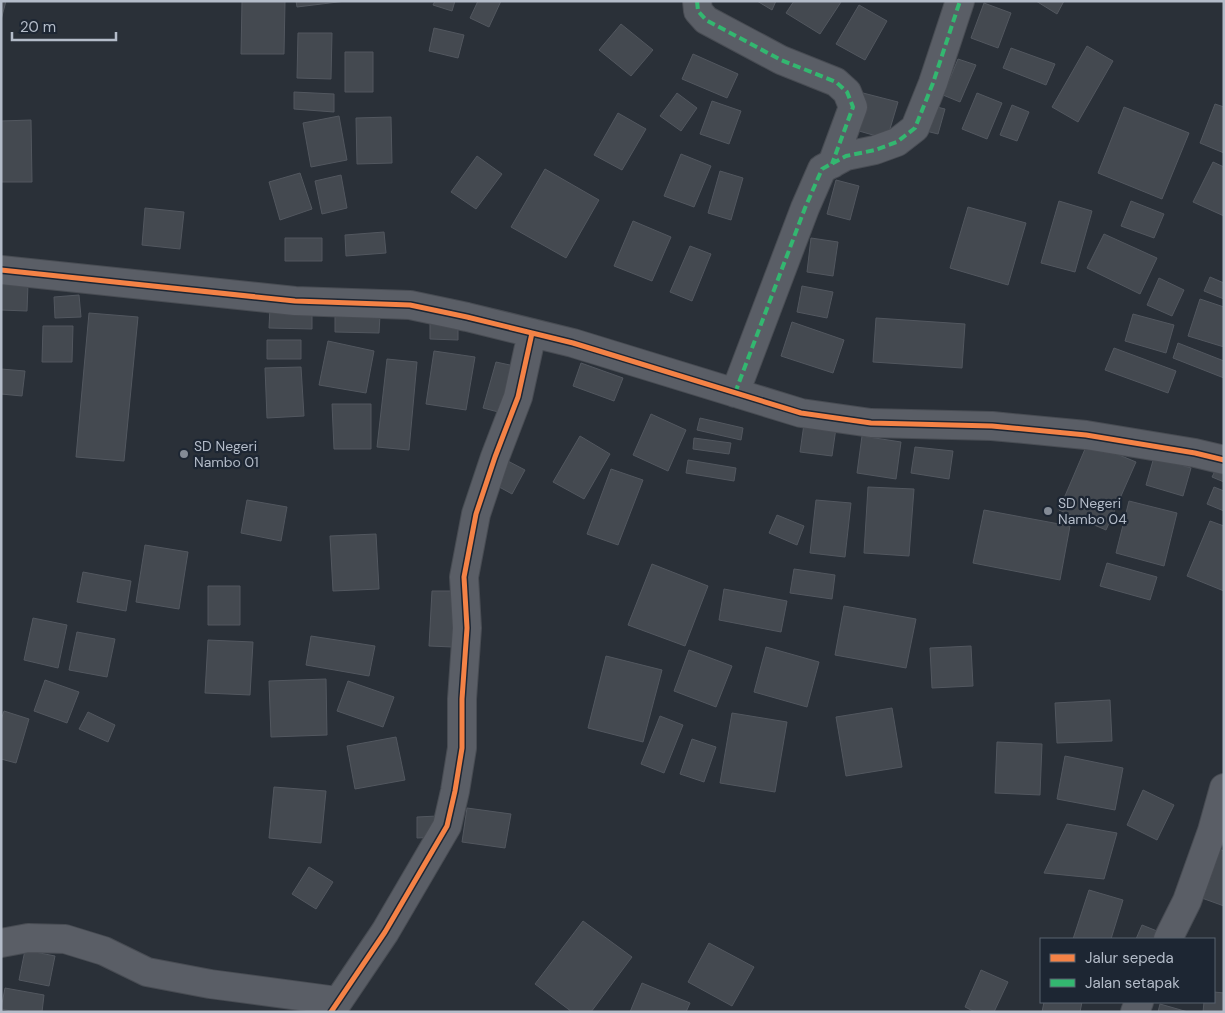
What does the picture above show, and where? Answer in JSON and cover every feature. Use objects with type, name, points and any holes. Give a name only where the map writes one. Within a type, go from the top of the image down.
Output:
[{"type":"street","points":[[697,1],[698,11],[706,20],[781,60],[836,82],[847,92],[854,107],[832,164]]},
{"type":"street","points":[[735,393],[815,182],[822,169],[846,156],[875,150],[897,142],[915,128],[933,83],[960,1]]},
{"type":"street","points":[[1,270],[295,301],[410,305],[573,343],[801,413],[871,423],[992,426],[1030,429],[1096,437],[1195,453],[1224,460]]},
{"type":"street","points":[[1,943],[28,938],[65,940],[104,951],[147,972],[334,1006],[385,932],[447,826],[462,748],[462,699],[467,628],[464,577],[476,514],[518,397],[532,333]]},
{"type":"street","points":[[1168,938],[1187,901],[1212,830],[1224,788]]},
{"type":"building","points":[[1,1],[6,1],[1,20]]},
{"type":"building","points":[[242,1],[285,1],[284,54],[241,54]]},
{"type":"building","points":[[296,1],[346,1],[297,7]]},
{"type":"building","points":[[435,1],[455,1],[452,11],[433,5]]},
{"type":"building","points":[[478,1],[501,1],[489,27],[470,18]]},
{"type":"building","points":[[757,1],[776,1],[772,10]]},
{"type":"building","points":[[794,1],[841,2],[820,34],[786,13]]},
{"type":"building","points":[[1036,1],[1064,1],[1057,14]]},
{"type":"building","points":[[984,3],[1011,13],[998,48],[971,38]]},
{"type":"building","points":[[859,5],[887,21],[865,60],[836,44]]},
{"type":"building","points":[[621,24],[653,50],[631,76],[599,50]]},
{"type":"building","points":[[434,28],[464,35],[458,58],[429,51]]},
{"type":"building","points":[[298,33],[332,33],[331,79],[297,78]]},
{"type":"building","points":[[1087,46],[1113,61],[1078,122],[1052,107]]},
{"type":"building","points":[[1011,48],[1055,64],[1046,85],[1003,68]]},
{"type":"building","points":[[345,52],[373,52],[373,92],[345,92]]},
{"type":"building","points":[[693,54],[738,74],[727,98],[682,79]]},
{"type":"building","points":[[958,59],[976,65],[960,102],[943,95]]},
{"type":"building","points":[[294,92],[334,94],[334,112],[294,109]]},
{"type":"building","points":[[677,93],[697,108],[681,131],[660,116]]},
{"type":"building","points":[[863,93],[898,102],[887,139],[852,129]]},
{"type":"building","points":[[977,93],[1002,103],[987,139],[962,129]]},
{"type":"building","points":[[712,101],[741,111],[729,144],[700,134]]},
{"type":"building","points":[[1215,104],[1224,107],[1224,153],[1200,143]]},
{"type":"building","points":[[1012,105],[1029,112],[1017,141],[1000,135]]},
{"type":"building","points":[[933,106],[945,109],[938,134],[926,131]]},
{"type":"building","points":[[1124,107],[1189,133],[1162,199],[1098,173]]},
{"type":"building","points":[[618,113],[646,129],[622,170],[594,155]]},
{"type":"building","points":[[339,116],[347,160],[311,167],[303,123]]},
{"type":"building","points":[[391,117],[392,163],[357,164],[356,118]]},
{"type":"building","points":[[31,120],[32,182],[1,182],[1,121]]},
{"type":"building","points":[[681,154],[711,166],[694,207],[664,196]]},
{"type":"building","points":[[477,156],[502,174],[476,209],[451,192]]},
{"type":"building","points":[[1213,162],[1224,167],[1224,216],[1193,202]]},
{"type":"building","points":[[545,169],[599,200],[566,258],[511,227]]},
{"type":"building","points":[[720,171],[743,178],[731,220],[708,213]]},
{"type":"building","points":[[300,173],[312,209],[280,220],[269,182]]},
{"type":"building","points":[[341,175],[347,208],[322,214],[315,181]]},
{"type":"building","points":[[836,180],[859,186],[850,220],[827,214]]},
{"type":"building","points":[[1059,201],[1092,211],[1075,272],[1041,263]]},
{"type":"building","points":[[1131,201],[1164,214],[1154,238],[1121,226]]},
{"type":"building","points":[[968,207],[1026,223],[1008,285],[950,268]]},
{"type":"building","points":[[145,208],[184,212],[180,249],[142,245]]},
{"type":"building","points":[[633,221],[671,237],[652,281],[614,266]]},
{"type":"building","points":[[384,232],[386,253],[346,256],[345,235]]},
{"type":"building","points":[[1104,234],[1157,258],[1140,294],[1087,268]]},
{"type":"building","points":[[285,238],[322,238],[322,261],[285,261]]},
{"type":"building","points":[[811,238],[838,242],[833,276],[807,272]]},
{"type":"building","points":[[690,246],[711,254],[692,301],[670,292]]},
{"type":"building","points":[[1210,277],[1224,283],[1224,299],[1204,291]]},
{"type":"building","points":[[1159,278],[1184,290],[1172,316],[1147,305]]},
{"type":"building","points":[[1,284],[28,284],[27,311],[1,310]]},
{"type":"building","points":[[802,286],[833,292],[827,318],[797,312]]},
{"type":"building","points":[[79,295],[81,317],[55,318],[54,297]]},
{"type":"building","points":[[1200,299],[1224,307],[1224,347],[1188,336]]},
{"type":"building","points":[[270,307],[312,309],[312,329],[269,328]]},
{"type":"building","points":[[89,313],[138,317],[124,461],[76,457]]},
{"type":"building","points":[[335,313],[380,315],[379,333],[335,332]]},
{"type":"building","points":[[1133,314],[1174,325],[1166,353],[1125,341]]},
{"type":"building","points":[[876,318],[965,324],[962,368],[873,362]]},
{"type":"building","points":[[430,320],[458,321],[458,340],[430,339]]},
{"type":"building","points":[[792,322],[844,340],[833,373],[781,356]]},
{"type":"building","points":[[43,326],[73,326],[72,362],[42,362]]},
{"type":"building","points":[[267,340],[301,340],[301,359],[267,359]]},
{"type":"building","points":[[328,341],[374,351],[366,393],[319,385]]},
{"type":"building","points":[[1178,343],[1224,361],[1224,378],[1173,358]]},
{"type":"building","points":[[1114,348],[1176,371],[1168,393],[1105,370]]},
{"type":"building","points":[[434,351],[475,357],[466,410],[426,404]]},
{"type":"building","points":[[387,359],[417,362],[409,450],[377,447]]},
{"type":"building","points":[[496,362],[519,367],[506,414],[483,408]]},
{"type":"building","points":[[581,363],[623,378],[614,401],[573,386]]},
{"type":"building","points":[[301,367],[304,416],[267,418],[265,368]]},
{"type":"building","points":[[1,369],[25,371],[22,396],[1,394]]},
{"type":"building","points":[[332,404],[371,404],[371,449],[334,449]]},
{"type":"building","points":[[651,414],[686,430],[668,471],[633,455]]},
{"type":"building","points":[[700,418],[743,428],[741,440],[697,430]]},
{"type":"building","points":[[804,424],[836,428],[832,456],[800,452]]},
{"type":"building","points":[[580,436],[610,454],[584,499],[553,482]]},
{"type":"building","points":[[862,436],[901,442],[896,479],[857,473]]},
{"type":"building","points":[[694,438],[731,443],[729,454],[693,449]]},
{"type":"building","points":[[1088,442],[1136,462],[1106,530],[1059,510]]},
{"type":"building","points":[[915,447],[953,451],[949,479],[911,473]]},
{"type":"building","points":[[1154,457],[1191,468],[1183,496],[1146,485]]},
{"type":"building","points":[[504,459],[525,470],[512,494],[492,483]]},
{"type":"building","points":[[688,460],[736,468],[734,481],[686,473]]},
{"type":"building","points":[[1218,465],[1224,467],[1224,482],[1212,477]]},
{"type":"building","points":[[611,469],[643,480],[618,545],[587,534]]},
{"type":"building","points":[[868,487],[914,489],[909,556],[864,553]]},
{"type":"building","points":[[1214,487],[1224,491],[1224,511],[1207,504]]},
{"type":"building","points":[[247,500],[287,507],[281,541],[241,533]]},
{"type":"building","points":[[816,500],[851,503],[845,557],[810,553]]},
{"type":"building","points":[[1129,501],[1177,513],[1164,566],[1116,553]]},
{"type":"building","points":[[984,510],[1070,526],[1060,580],[973,563]]},
{"type":"building","points":[[777,515],[804,526],[797,545],[769,533]]},
{"type":"building","points":[[1210,521],[1224,526],[1224,591],[1187,576]]},
{"type":"building","points":[[376,534],[379,589],[333,591],[330,536]]},
{"type":"building","points":[[145,545],[188,552],[179,609],[136,602]]},
{"type":"building","points":[[1107,563],[1157,577],[1150,600],[1100,586]]},
{"type":"building","points":[[652,564],[708,586],[685,646],[628,625]]},
{"type":"building","points":[[794,569],[835,575],[832,599],[790,593]]},
{"type":"building","points":[[83,572],[131,581],[126,611],[77,602]]},
{"type":"building","points":[[208,586],[240,586],[240,625],[208,625]]},
{"type":"building","points":[[724,589],[787,601],[781,632],[719,620]]},
{"type":"building","points":[[432,591],[455,591],[453,647],[429,646]]},
{"type":"building","points":[[844,606],[916,619],[906,668],[835,655]]},
{"type":"building","points":[[33,618],[67,625],[58,668],[24,660]]},
{"type":"building","points":[[77,632],[115,639],[107,677],[69,670]]},
{"type":"building","points":[[311,636],[375,646],[369,676],[306,665]]},
{"type":"building","points":[[208,640],[253,642],[250,695],[205,693]]},
{"type":"building","points":[[971,646],[973,686],[932,688],[930,648]]},
{"type":"building","points":[[766,647],[819,662],[807,707],[754,692]]},
{"type":"building","points":[[689,650],[732,666],[716,707],[674,691]]},
{"type":"building","points":[[606,656],[662,670],[643,742],[588,728]]},
{"type":"building","points":[[326,679],[327,735],[271,737],[269,681]]},
{"type":"building","points":[[45,680],[79,692],[67,723],[34,711]]},
{"type":"building","points":[[348,681],[394,697],[383,727],[337,711]]},
{"type":"building","points":[[1110,700],[1112,741],[1057,743],[1055,703]]},
{"type":"building","points":[[892,708],[902,767],[846,776],[836,717]]},
{"type":"building","points":[[4,711],[29,719],[16,763],[1,759],[1,720]]},
{"type":"building","points":[[88,712],[115,725],[108,742],[79,729]]},
{"type":"building","points":[[732,713],[787,722],[775,792],[720,783]]},
{"type":"building","points":[[660,716],[683,725],[664,773],[641,764]]},
{"type":"building","points":[[396,737],[405,780],[355,789],[347,746]]},
{"type":"building","points":[[692,739],[716,747],[704,782],[680,774]]},
{"type":"building","points":[[997,742],[1042,744],[1040,795],[995,793]]},
{"type":"building","points":[[1065,756],[1123,768],[1115,810],[1057,799]]},
{"type":"building","points":[[274,787],[326,791],[321,843],[269,838]]},
{"type":"building","points":[[1143,790],[1174,805],[1157,840],[1127,825]]},
{"type":"building","points":[[467,808],[511,814],[505,848],[462,842]]},
{"type":"building","points":[[437,816],[437,837],[417,838],[417,817]]},
{"type":"building","points":[[1067,824],[1117,833],[1104,879],[1044,873]]},
{"type":"building","points":[[1217,848],[1224,851],[1224,906],[1199,897]]},
{"type":"building","points":[[309,867],[333,882],[316,909],[292,894]]},
{"type":"building","points":[[1089,890],[1123,900],[1111,938],[1073,938]]},
{"type":"building","points":[[583,921],[632,957],[591,1012],[572,1012],[535,984]]},
{"type":"building","points":[[1142,925],[1162,933],[1160,938],[1136,938]]},
{"type":"building","points":[[709,943],[754,967],[732,1006],[688,982]]},
{"type":"building","points":[[25,950],[55,956],[49,986],[19,980]]},
{"type":"building","points":[[981,970],[1008,982],[994,1012],[975,1012],[965,1007]]},
{"type":"building","points":[[642,983],[690,1003],[686,1012],[630,1012]]},
{"type":"building","points":[[5,988],[44,995],[42,1012],[16,1012],[1,1009]]},
{"type":"building","points":[[1215,992],[1224,993],[1224,1012],[1203,1012],[1204,1003],[1215,1003]]},
{"type":"building","points":[[1044,1003],[1082,1003],[1080,1012],[1042,1012]]},
{"type":"building","points":[[1160,1004],[1188,1012],[1158,1012]]},
{"type":"marked path","points":[[697,1],[698,11],[706,20],[781,60],[836,82],[847,92],[853,107],[832,164]]},
{"type":"marked path","points":[[735,393],[805,208],[822,169],[846,156],[875,150],[897,142],[915,128],[933,83],[960,1]]},
{"type":"cycle path","points":[[1,270],[295,301],[410,305],[573,343],[801,413],[871,423],[992,426],[1086,435],[1195,453],[1224,460]]},
{"type":"cycle path","points":[[331,1012],[385,932],[447,826],[462,748],[462,699],[467,628],[464,577],[476,514],[518,397],[532,333]]},
{"type":"place","name":"SD Negeri Nambo 01","points":[[184,454]]},
{"type":"place","name":"SD Negeri Nambo 04","points":[[1048,511]]}]
